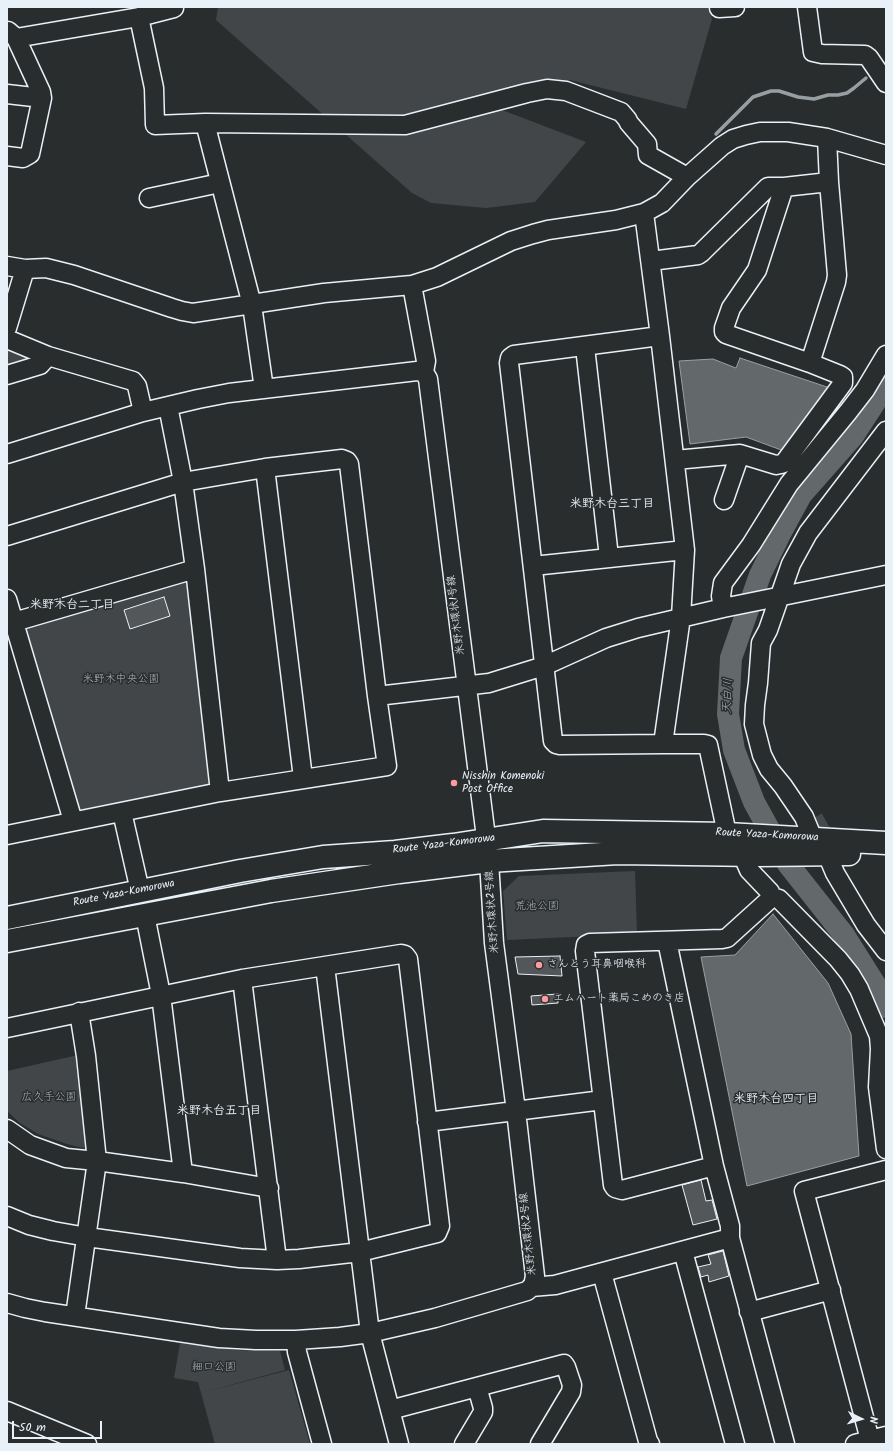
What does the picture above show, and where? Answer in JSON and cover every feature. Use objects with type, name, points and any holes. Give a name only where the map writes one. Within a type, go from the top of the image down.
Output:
[{"type":"main road","name":"Route Yaza-Komorowa","points":[[7,918],[240,872],[323,858],[396,852],[542,831],[742,845]]},
{"type":"main road","name":"Route Yaza-Komorowa","points":[[815,837],[886,854]]},
{"type":"main road","name":"Route Yaza-Komorowa","points":[[7,941],[271,891],[399,872],[489,862],[742,845],[815,837],[886,843]]},
{"type":"street","points":[[719,7],[735,7]]},
{"type":"street","points":[[807,7],[813,52],[822,54],[865,55],[869,58],[886,83]]},
{"type":"street","points":[[7,156],[23,158],[30,154],[42,98],[41,92],[11,34],[139,17],[174,8]]},
{"type":"street","points":[[139,17],[154,88],[155,125],[205,123],[405,125],[547,89],[566,91],[621,112],[629,124],[647,144],[648,155],[687,177]]},
{"type":"street","points":[[7,94],[42,98]]},
{"type":"street","points":[[205,123],[252,305],[264,389]]},
{"type":"street","points":[[7,266],[25,269],[46,268],[74,275],[188,313],[252,305],[324,293],[412,285],[437,277],[511,241],[533,234],[616,220],[644,213],[662,203],[687,177],[722,146],[733,139],[746,135],[760,132],[788,132],[827,138],[886,155]]},
{"type":"street","points":[[810,363],[837,275],[829,182],[827,138]]},
{"type":"street","points":[[149,198],[220,182]]},
{"type":"street","points":[[651,261],[701,254],[765,189],[771,187],[829,182]]},
{"type":"street","points":[[675,460],[740,454],[776,465],[784,463],[843,384],[844,377],[840,375],[724,332],[731,308],[757,270],[784,187]]},
{"type":"street","points":[[644,213],[685,550],[681,617],[663,744]]},
{"type":"street","points":[[7,328],[25,269]]},
{"type":"street","name":"米野木環状1号線","points":[[412,285],[426,361],[423,372],[428,379],[489,862]]},
{"type":"street","points":[[660,336],[514,355],[510,358],[509,363],[553,741],[556,744],[708,745],[742,845],[748,870],[770,892],[771,897]]},
{"type":"street","points":[[7,339],[48,356],[133,381],[137,386],[143,412]]},
{"type":"street","points":[[585,346],[609,557]]},
{"type":"street","points":[[727,607],[721,596],[723,583],[751,545],[789,484],[865,390],[886,355]]},
{"type":"street","points":[[7,375],[40,365],[48,356]]},
{"type":"street","points":[[7,454],[143,412],[216,396],[417,371],[423,372]]},
{"type":"street","points":[[168,406],[184,482],[220,792]]},
{"type":"street","points":[[886,430],[808,533],[791,564],[768,630],[761,643],[758,683],[754,705],[754,724],[762,755],[769,769],[783,786],[804,817],[866,925],[886,950]]},
{"type":"street","points":[[724,500],[740,454]]},
{"type":"street","points":[[7,536],[184,482],[266,468],[342,459],[347,461],[349,464],[387,766],[220,792],[7,835]]},
{"type":"street","points":[[266,468],[303,778]]},
{"type":"street","points":[[533,566],[685,550]]},
{"type":"street","points":[[14,622],[195,569]]},
{"type":"street","points":[[377,696],[489,683],[544,666],[606,638],[638,628],[727,607],[886,576]]},
{"type":"street","points":[[7,598],[73,821]]},
{"type":"street","points":[[122,812],[140,891]]},
{"type":"street","name":"米野木環状2号線","points":[[7,1303],[25,1308],[219,1338],[296,1340],[370,1333],[435,1318],[527,1291],[531,1288],[535,1276],[516,1111],[494,943],[489,862]]},
{"type":"street","points":[[845,874],[868,914],[883,936],[886,950]]},
{"type":"street","points":[[714,1166],[622,1190],[615,1188],[613,1185],[585,951],[586,945],[590,943],[727,938],[771,897]]},
{"type":"street","points":[[771,897],[779,899],[838,959],[850,974],[859,989],[879,1036],[880,1049],[878,1088],[886,1149]]},
{"type":"street","points":[[145,915],[161,995],[183,1173]]},
{"type":"street","points":[[667,941],[714,1166],[730,1226],[730,1238],[785,1444]]},
{"type":"street","points":[[7,1028],[242,979],[401,954],[405,955],[408,959],[440,1226],[437,1233],[360,1252],[277,1260],[224,1256],[87,1237],[29,1225],[7,1216]]},
{"type":"street","points":[[325,966],[370,1333],[400,1444]]},
{"type":"street","points":[[242,979],[277,1260]]},
{"type":"street","points":[[75,1316],[97,1161],[86,1056],[79,1012]]},
{"type":"street","points":[[428,1122],[603,1100]]},
{"type":"street","points":[[7,1129],[30,1145],[66,1158],[183,1173],[269,1188]]},
{"type":"street","points":[[870,1440],[804,1191],[886,1170]]},
{"type":"street","points":[[531,1288],[555,1285],[730,1238]]},
{"type":"street","points":[[683,1251],[735,1444]]},
{"type":"street","points":[[602,1273],[650,1444]]},
{"type":"street","points":[[750,1312],[831,1290]]},
{"type":"street","points":[[296,1340],[322,1444]]},
{"type":"street","points":[[390,1410],[564,1364],[572,1385],[571,1392],[540,1444]]},
{"type":"street","points":[[464,1444],[483,1412],[477,1387]]},
{"type":"street","points":[[7,1411],[87,1444]]},
{"type":"green space","points":[[218,7],[708,7],[712,19],[686,109],[570,80],[489,105],[586,142],[535,202],[486,208],[431,203],[412,193],[216,20]]},
{"type":"green space","points":[[7,347],[28,354],[26,363],[7,368]]},
{"type":"green space","name":"米野木中央公園","points":[[190,579],[215,782],[210,788],[81,815],[22,630],[25,624]]},
{"type":"green space","name":"荒池公園","points":[[635,871],[637,934],[507,940],[503,891],[519,876]]},
{"type":"green space","name":"広久手公園","points":[[78,1055],[91,1150],[38,1134],[20,1123],[7,1111],[7,1071]]},
{"type":"green space","name":"細口公園","points":[[180,1343],[236,1350],[280,1351],[285,1370],[201,1393],[198,1382],[174,1378]]},
{"type":"green space","points":[[289,1370],[310,1444],[215,1444],[201,1393]]},
{"type":"shaded area","points":[[740,358],[833,389],[784,451],[746,437],[690,444],[679,361],[713,359],[736,368]]},
{"type":"shaded area","points":[[773,914],[828,983],[851,1034],[859,1156],[747,1186],[701,957],[735,955]]},
{"type":"building","points":[[164,597],[170,616],[130,629],[124,610]]},
{"type":"building","name":"さんとう耳鼻咽喉科","points":[[560,956],[562,976],[518,974],[515,957]]},
{"type":"building","name":"エムハート薬局こめのき店","points":[[558,994],[558,1003],[532,1005],[531,996]]},
{"type":"building","points":[[701,1180],[706,1201],[712,1200],[717,1219],[693,1225],[682,1185]]},
{"type":"building","points":[[723,1251],[729,1276],[709,1282],[708,1275],[701,1277],[698,1267],[711,1264],[708,1255]]},
{"type":"waterway","points":[[716,134],[753,97],[771,91],[779,91],[798,97],[814,99],[828,95],[838,95],[847,93],[866,78]]},
{"type":"waterway","name":"天白川","points":[[886,385],[853,436],[801,495],[760,575],[731,658],[728,714],[734,750],[754,802],[788,864],[844,935],[883,997],[886,1007]]},
{"type":"tunnel","points":[[814,818],[832,850]]},
{"type":"place","name":"Nisshin Komenoki Post Office","points":[[454,783]]},
{"type":"place","name":"さんとう耳鼻咽喉科","points":[[539,965]]},
{"type":"place","name":"エムハート薬局こめのき店","points":[[545,999]]},
{"type":"district","name":"米野木台三丁目","points":[[612,505]]},
{"type":"district","name":"米野木台二丁目","points":[[72,606]]},
{"type":"district","name":"米野木台四丁目","points":[[776,1100]]},
{"type":"district","name":"米野木台五丁目","points":[[219,1112]]}]
